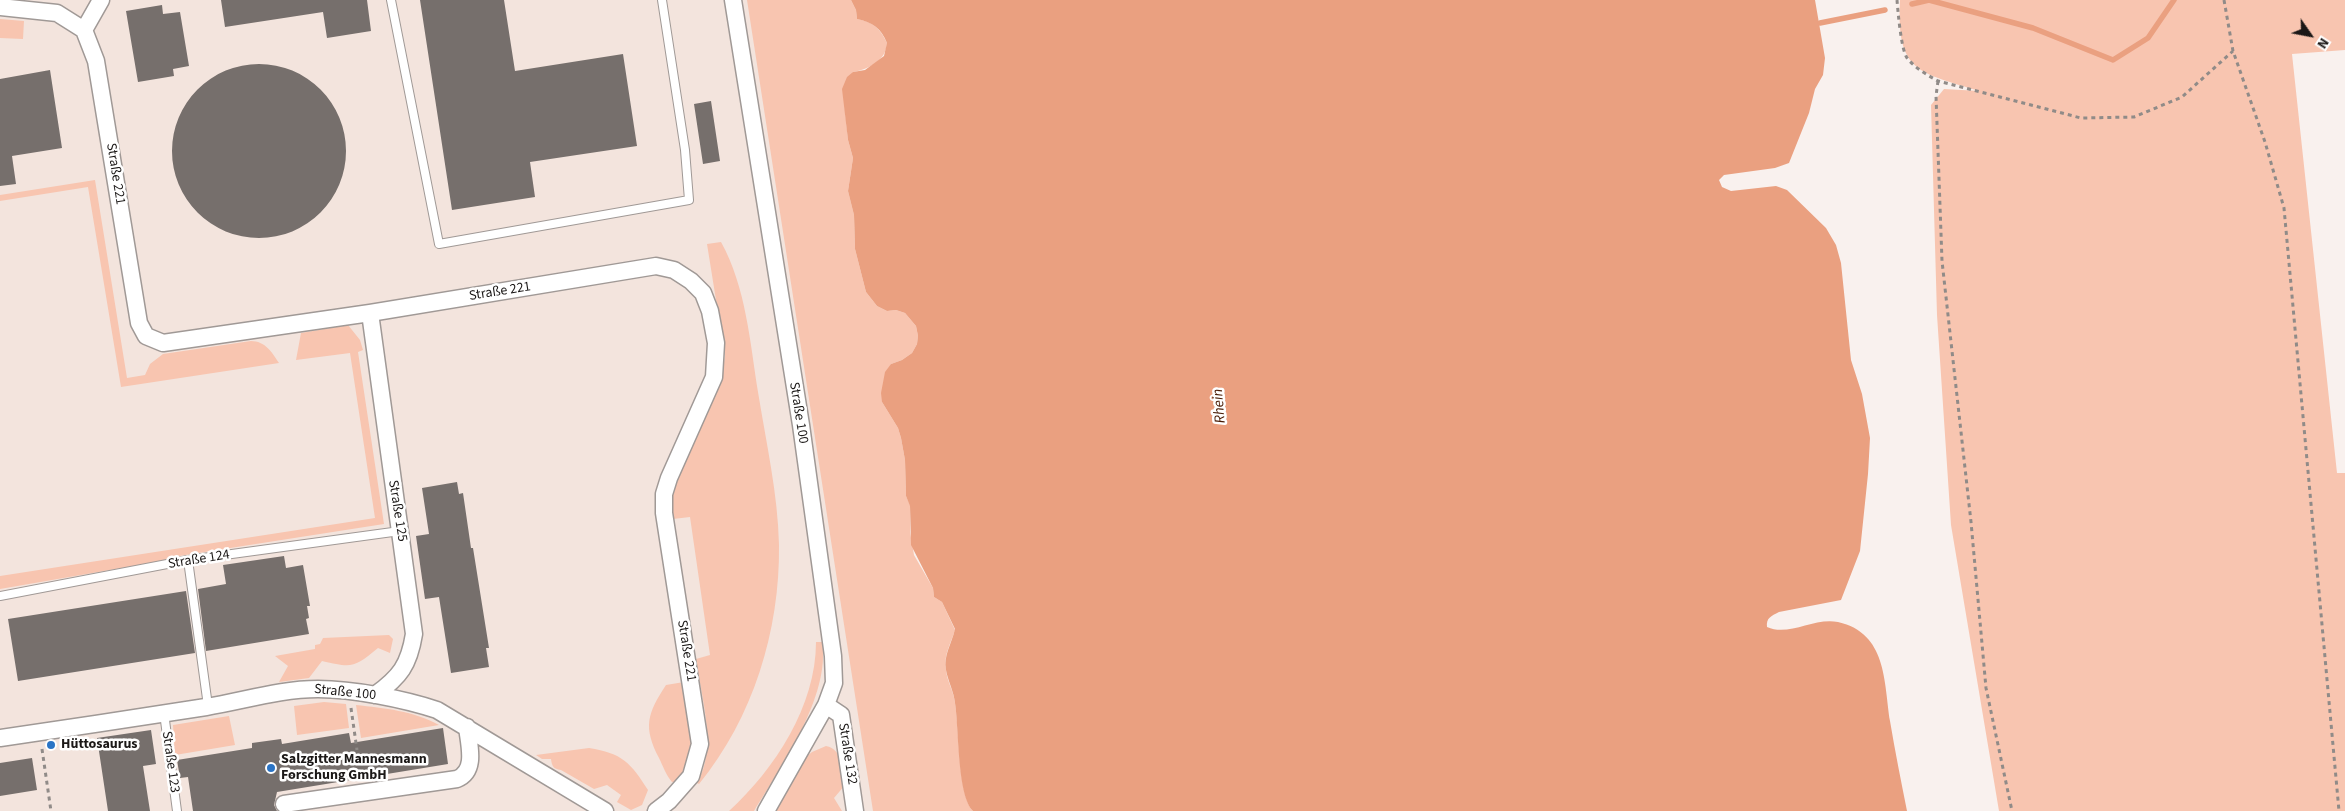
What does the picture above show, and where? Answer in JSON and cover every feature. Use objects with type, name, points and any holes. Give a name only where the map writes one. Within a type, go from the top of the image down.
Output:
[{"type":"street","points":[[0,7],[56,13],[84,30],[101,0]]},
{"type":"street","name":"Straße 100","points":[[733,0],[801,425],[833,656],[834,683],[826,705],[766,811]]},
{"type":"street","name":"Straße 221","points":[[84,30],[96,61],[139,323],[146,336],[163,343],[370,314],[656,266],[674,270],[691,281],[702,293],[710,311],[716,342],[714,377],[669,478],[664,494],[664,513],[700,744],[691,776],[669,801],[656,811]]},
{"type":"street","name":"Straße 125","points":[[370,314],[414,634],[406,665],[390,685],[375,695]]},
{"type":"street","name":"Straße 100","points":[[0,738],[208,706],[296,690],[328,689],[375,695],[416,703],[437,710],[605,811]]},
{"type":"street","name":"Straße 132","points":[[826,705],[841,715],[855,811]]},
{"type":"street","points":[[284,804],[457,779],[465,776],[469,768],[470,755],[467,727]]},
{"type":"lane","points":[[391,0],[439,244],[689,200],[685,150],[662,0]]},
{"type":"lane","name":"Straße 124","points":[[0,596],[188,560],[400,531]]},
{"type":"lane","points":[[188,560],[208,706]]},
{"type":"lane","name":"Straße 123","points":[[164,713],[177,811]]},
{"type":"path","points":[[1897,0],[1898,17],[1906,56],[1923,73],[1938,81],[2082,118],[2134,117],[2182,97],[2233,50]]},
{"type":"path","points":[[2224,0],[2233,50],[2265,142],[2284,208],[2339,811]]},
{"type":"path","points":[[1938,81],[1936,96],[1942,261],[1953,373],[1971,522],[1986,688],[2012,811]]},
{"type":"path","points":[[351,703],[356,750]]},
{"type":"path","points":[[38,742],[45,759],[50,811]]},
{"type":"shaded area","points":[[0,0],[777,0],[918,811],[0,811]]},
{"type":"shaded area","points":[[747,0],[851,0],[856,10],[857,19],[875,26],[882,33],[887,43],[884,55],[876,63],[865,69],[853,72],[844,100],[848,140],[853,158],[848,191],[854,215],[855,249],[866,292],[877,306],[887,311],[896,310],[905,313],[916,326],[917,344],[912,353],[902,360],[891,364],[882,402],[898,428],[901,438],[905,460],[906,496],[910,505],[910,532],[914,555],[933,588],[934,597],[942,602],[955,630],[946,655],[945,665],[955,703],[964,791],[973,811],[873,811]]},
{"type":"shaded area","points":[[1900,0],[2345,0],[2345,50],[2292,54],[2337,473],[2345,473],[2345,811],[1999,811],[1951,525],[1937,315],[1931,105],[1944,89],[1979,91],[1927,73],[1916,66],[1907,56],[1902,42]]},
{"type":"shaded area","points":[[0,19],[24,21],[23,39],[0,38]]},
{"type":"shaded area","points":[[95,180],[127,378],[145,375],[150,364],[163,354],[251,341],[264,345],[271,351],[279,363],[121,387],[88,187],[0,201],[0,195]]},
{"type":"shaded area","points":[[721,242],[736,277],[746,315],[776,507],[779,545],[778,577],[775,609],[760,672],[734,731],[718,758],[699,784],[697,783],[703,769],[707,738],[696,659],[710,655],[690,517],[673,519],[671,503],[672,490],[721,381],[725,356],[707,244]]},
{"type":"shaded area","points":[[348,325],[360,340],[363,350],[358,352],[384,524],[179,556],[179,558],[0,589],[0,576],[375,518],[350,353],[296,360],[301,333]]},
{"type":"shaded area","points":[[389,635],[393,639],[390,653],[378,648],[358,663],[352,665],[340,665],[322,661],[309,678],[279,682],[288,666],[275,656],[315,649],[315,645],[320,644],[323,638]]},
{"type":"shaded area","points":[[816,642],[822,642],[823,663],[819,685],[812,707],[790,752],[754,811],[729,811],[762,776],[790,735],[801,713],[809,689],[814,666]]},
{"type":"shaded area","points":[[684,682],[693,743],[691,758],[679,782],[672,782],[654,747],[649,729],[649,721],[655,704],[666,685]]},
{"type":"shaded area","points":[[324,702],[346,704],[349,728],[297,735],[294,706]]},
{"type":"shaded area","points":[[356,705],[409,713],[439,725],[361,738]]},
{"type":"shaded area","points":[[229,716],[235,745],[175,755],[173,725]]},
{"type":"shaded area","points":[[826,746],[836,751],[843,767],[845,785],[834,798],[842,811],[775,811],[806,757]]},
{"type":"shaded area","points":[[589,748],[618,756],[631,766],[648,790],[642,805],[631,810],[617,802],[621,795],[607,785],[594,789],[555,768],[552,765],[551,759],[542,759],[536,755]]},
{"type":"water","name":"Rhein","points":[[851,0],[1815,0],[1825,58],[1823,75],[1815,89],[1809,113],[1789,163],[1775,168],[1724,175],[1719,180],[1722,187],[1731,191],[1776,186],[1787,190],[1826,228],[1836,245],[1841,263],[1851,360],[1862,394],[1870,438],[1868,474],[1860,551],[1841,600],[1779,612],[1767,621],[1767,627],[1784,630],[1829,621],[1854,628],[1866,637],[1874,648],[1884,675],[1892,732],[1907,811],[973,811],[968,803],[961,776],[954,699],[945,665],[955,629],[942,602],[934,597],[933,588],[911,545],[910,506],[906,496],[905,460],[901,438],[898,428],[882,402],[881,393],[885,372],[891,364],[902,360],[912,353],[917,344],[916,326],[905,313],[896,310],[887,311],[877,306],[866,292],[855,249],[854,215],[848,191],[853,158],[848,140],[842,89],[847,77],[853,72],[865,70],[884,56],[887,43],[882,33],[875,26],[857,19],[856,10]]},
{"type":"building","points":[[221,0],[367,0],[371,31],[327,38],[323,12],[225,27]]},
{"type":"building","points":[[420,0],[504,0],[515,71],[623,54],[637,146],[530,162],[535,197],[452,210]]},
{"type":"building","points":[[162,5],[163,14],[180,12],[189,66],[173,69],[174,76],[138,82],[126,11]]},
{"type":"building","points":[[259,64],[276,66],[292,71],[314,84],[326,96],[342,126],[346,151],[344,168],[339,184],[326,206],[314,218],[284,234],[259,238],[242,236],[226,231],[204,218],[192,206],[176,176],[172,151],[174,134],[179,118],[192,96],[204,84],[234,68]]},
{"type":"building","points":[[50,70],[62,148],[12,156],[16,184],[0,186],[0,79]]},
{"type":"building","points":[[711,101],[720,161],[703,164],[694,104]]},
{"type":"building","points":[[457,482],[459,494],[463,493],[471,548],[473,548],[489,648],[486,648],[489,667],[451,673],[439,597],[425,599],[416,536],[429,534],[422,488]]},
{"type":"building","points":[[284,556],[286,568],[303,565],[310,606],[307,606],[309,618],[306,619],[309,634],[206,651],[198,589],[226,584],[223,565]]},
{"type":"building","points":[[186,591],[195,653],[18,681],[8,619]]},
{"type":"building","name":"Salzgitter Mannesmann Forschung GmbH","points":[[443,728],[448,764],[277,792],[274,805],[277,811],[193,811],[188,777],[180,778],[177,760],[252,748],[252,743],[281,739],[282,744],[349,733],[351,743]]},
{"type":"building","points":[[151,730],[156,764],[143,766],[150,811],[108,811],[97,738]]},
{"type":"building","points":[[32,758],[37,790],[0,796],[0,763]]},
{"type":"waterway","points":[[1912,4],[1929,0],[2033,28],[2113,60],[2148,38],[2174,0]]},
{"type":"waterway","points":[[1820,23],[1885,10]]},
{"type":"place","name":"Hüttosaurus","points":[[51,745]]},
{"type":"place","name":"Salzgitter Mannesmann Forschung GmbH","points":[[271,768]]}]
